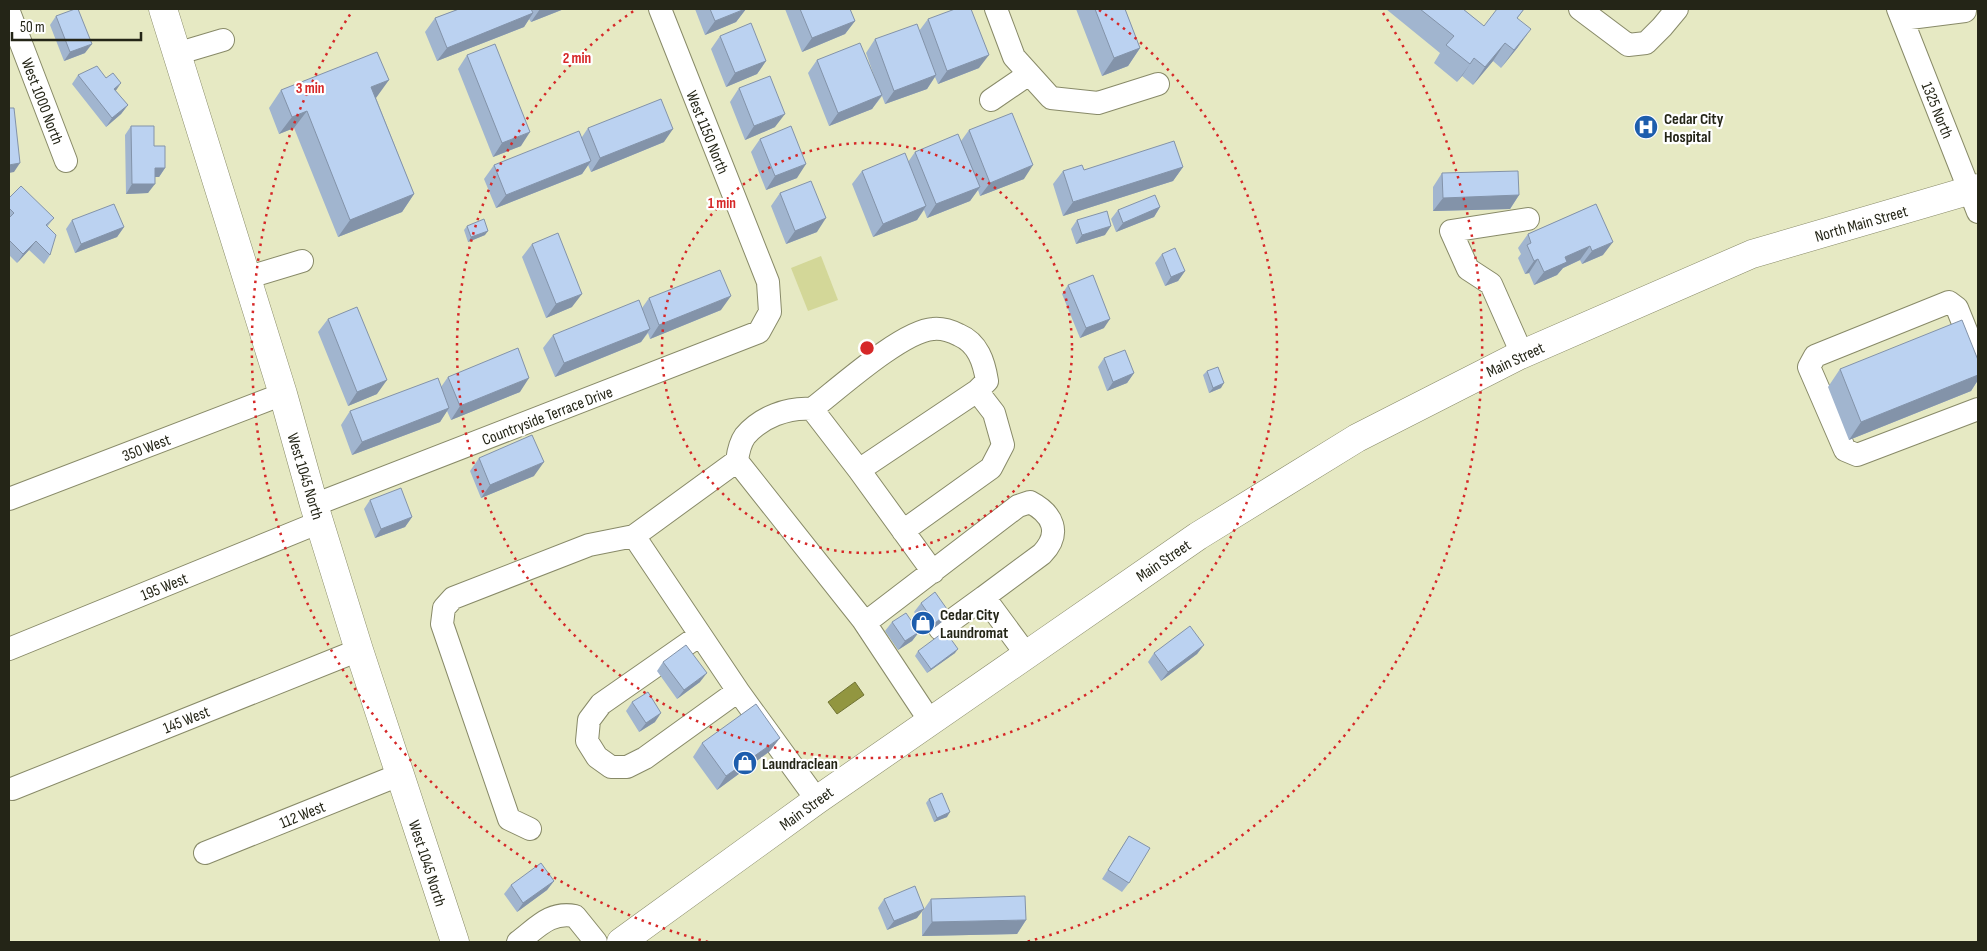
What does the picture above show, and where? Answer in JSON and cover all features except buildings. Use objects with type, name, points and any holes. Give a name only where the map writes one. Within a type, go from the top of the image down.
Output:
[{"type":"main road","name":"West 1045 North","points":[[162,9],[282,394],[359,650],[454,942]]},
{"type":"main road","name":"North Main Street","points":[[1752,254],[1975,197]]},
{"type":"main road","name":"Main Street","points":[[621,942],[817,800],[1198,536],[1357,438],[1522,354],[1752,254]]},
{"type":"street","name":"West 1150 North","points":[[660,9],[768,282],[770,312]]},
{"type":"street","points":[[996,9],[1014,57],[1051,98],[1098,103],[1158,84]]},
{"type":"street","points":[[1580,9],[1628,45],[1646,43],[1677,9]]},
{"type":"street","points":[[1900,14],[1965,10]]},
{"type":"street","name":"West 1000 North","points":[[9,12],[66,161]]},
{"type":"street","name":"1325 North","points":[[1900,14],[1975,197]]},
{"type":"street","points":[[176,54],[223,40]]},
{"type":"street","points":[[991,100],[1029,74]]},
{"type":"street","points":[[1522,354],[1490,284],[1468,269],[1452,231],[1528,219]]},
{"type":"street","points":[[246,278],[302,261]]},
{"type":"street","points":[[1978,360],[1957,308],[1949,302],[1815,356],[1809,367],[1845,450],[1857,456],[1978,408]]},
{"type":"street","name":"Countryside Terrace Drive","points":[[317,514],[759,332],[770,312]]},
{"type":"street","points":[[530,829],[509,819],[442,624],[444,608],[452,598],[588,545],[634,536],[737,461],[739,449],[745,436],[756,427],[772,416],[790,410],[812,409],[888,350],[919,332],[933,329],[950,331],[968,339],[978,352],[985,366],[986,382],[977,391],[859,470]]},
{"type":"street","points":[[903,531],[990,468],[1003,445],[994,413],[977,391]]},
{"type":"street","name":"350 West","points":[[9,500],[282,394]]},
{"type":"street","points":[[812,409],[933,572]]},
{"type":"street","points":[[737,461],[864,623],[930,721]]},
{"type":"street","points":[[864,623],[1018,506],[1030,502],[1038,506],[1049,517],[1053,530],[1050,545],[940,629]]},
{"type":"street","name":"195 West","points":[[9,649],[317,514]]},
{"type":"street","points":[[634,536],[738,691],[817,800]]},
{"type":"street","points":[[984,597],[1026,654]]},
{"type":"street","points":[[700,634],[600,704],[589,720],[587,741],[597,757],[611,767],[627,767],[645,758],[738,691]]},
{"type":"street","name":"145 West","points":[[12,789],[359,650]]},
{"type":"street","name":"112 West","points":[[206,853],[399,775]]},
{"type":"street","points":[[518,942],[553,916],[566,914],[575,916],[596,942]]},
{"type":"shaded area","points":[[821,256],[838,300],[808,311],[791,268]]},
{"type":"shaded area","points":[[855,682],[864,695],[837,714],[828,702]]},
{"type":"place","name":"Cedar City Hospital","points":[[1646,127]]},
{"type":"place","name":"Cedar City Laundromat","points":[[923,623]]},
{"type":"place","name":"Laundraclean","points":[[745,763]]}]
